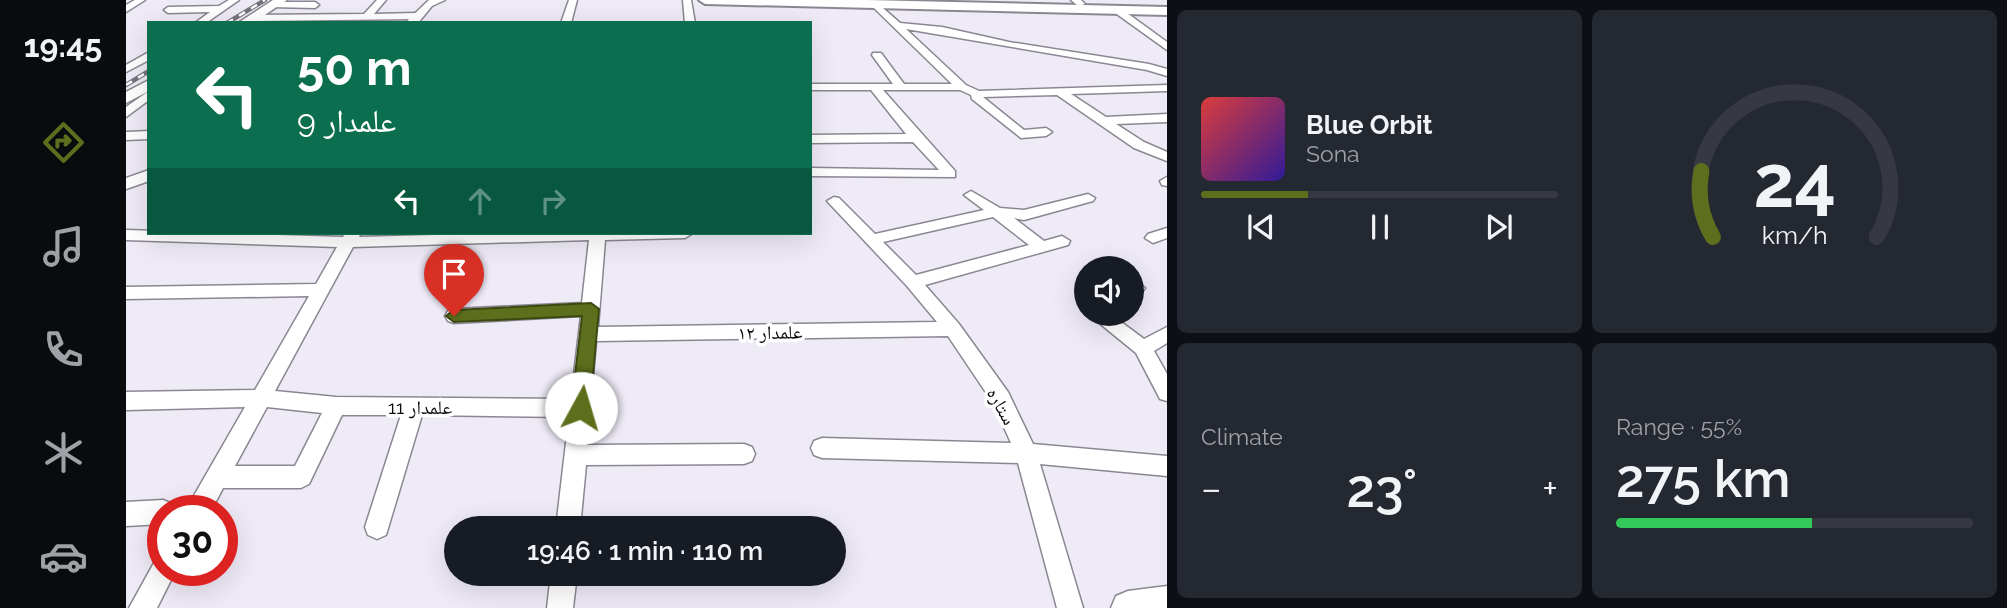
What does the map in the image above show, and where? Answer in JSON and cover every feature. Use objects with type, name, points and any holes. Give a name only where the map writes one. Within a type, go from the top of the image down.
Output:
[{"type":"main road","points":[[705,0],[1167,9]]},
{"type":"main road","points":[[929,0],[1078,2],[1167,9]]},
{"type":"street","points":[[126,9],[141,0]]},
{"type":"street","points":[[202,21],[235,0]]},
{"type":"street","points":[[366,17],[382,0]]},
{"type":"street","points":[[247,20],[333,20],[366,17],[414,20],[428,4],[439,0]]},
{"type":"street","points":[[567,21],[573,0]]},
{"type":"street","points":[[687,0],[690,21]]},
{"type":"street","points":[[247,20],[277,3],[323,5]]},
{"type":"street","points":[[876,5],[962,87],[977,94],[1167,88]]},
{"type":"street","points":[[168,10],[221,9]]},
{"type":"street","points":[[1117,10],[1167,47]]},
{"type":"street","points":[[897,24],[1149,67],[1167,73]]},
{"type":"street","points":[[877,55],[901,87]]},
{"type":"street","points":[[129,66],[147,56]]},
{"type":"street","points":[[126,99],[147,85]]},
{"type":"street","points":[[812,87],[962,87]]},
{"type":"street","points":[[812,172],[950,174],[874,87]]},
{"type":"street","points":[[1145,89],[1167,101]]},
{"type":"street","points":[[1060,92],[1139,145],[1167,157]]},
{"type":"street","points":[[977,94],[976,97],[1021,134],[1046,132]]},
{"type":"street","points":[[126,113],[147,96]]},
{"type":"street","points":[[1103,121],[1167,118]]},
{"type":"street","points":[[126,136],[147,135]]},
{"type":"street","points":[[812,139],[916,138]]},
{"type":"street","points":[[126,184],[147,176]]},
{"type":"street","points":[[971,195],[1043,248]]},
{"type":"street","points":[[870,240],[996,212],[1024,215],[1088,198]]},
{"type":"street","name":"ستاره","points":[[834,201],[913,282],[953,329],[1001,398],[1026,453],[1070,608]]},
{"type":"street","points":[[126,235],[474,235]]},
{"type":"street","points":[[569,516],[598,235]]},
{"type":"street","points":[[206,495],[350,237]]},
{"type":"street","points":[[913,282],[1062,241]]},
{"type":"street","points":[[126,293],[320,289]]},
{"type":"street","points":[[454,316],[591,309]]},
{"type":"street","points":[[1113,326],[1143,348],[1167,393]]},
{"type":"street","name":"علمدار ۱۲","points":[[588,334],[953,329]]},
{"type":"street","points":[[1143,348],[1167,334]]},
{"type":"street","name":"علمدار 11","points":[[126,401],[260,398],[336,406],[581,408]]},
{"type":"street","points":[[216,477],[301,477],[336,406]]},
{"type":"street","points":[[377,527],[414,407]]},
{"type":"street","points":[[822,448],[1026,453],[1167,466]]},
{"type":"street","points":[[576,455],[744,454]]},
{"type":"street","points":[[126,513],[147,512]]},
{"type":"street","points":[[142,608],[155,586]]},
{"type":"street","points":[[560,608],[563,586]]},
{"type":"street","points":[[1128,608],[1167,603]]},
{"type":"railway","points":[[230,21],[265,0]]},
{"type":"railway","points":[[126,85],[147,72]]},
{"type":"route","points":[[454,316],[591,309],[581,408]]}]
